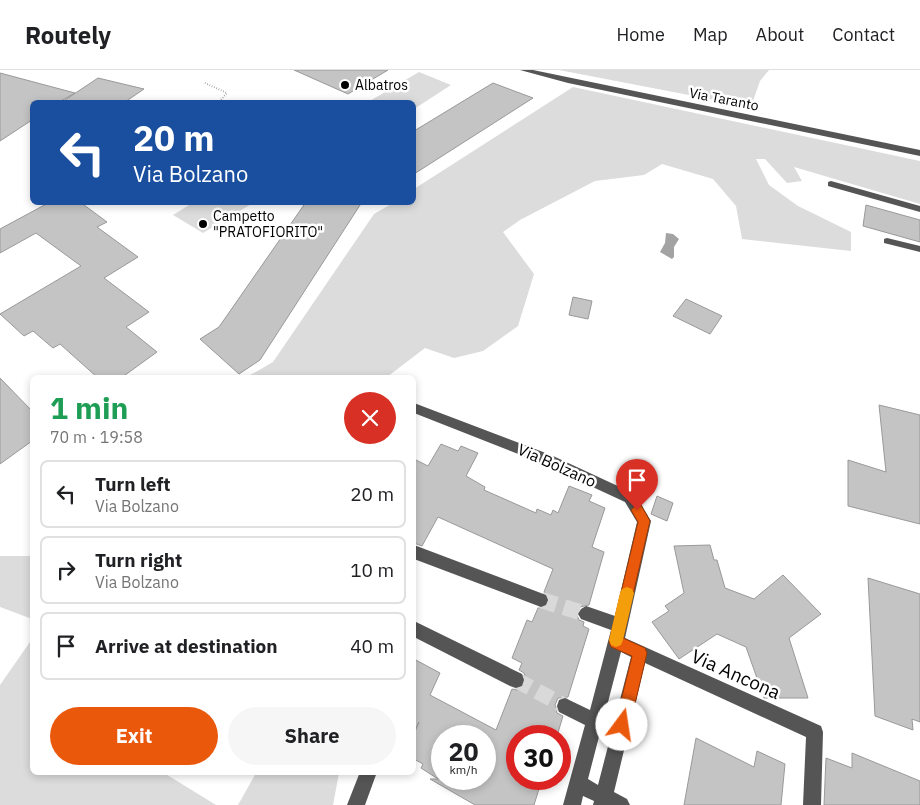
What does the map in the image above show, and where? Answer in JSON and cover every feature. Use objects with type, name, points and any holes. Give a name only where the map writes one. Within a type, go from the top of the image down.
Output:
[{"type":"street","name":"Via Taranto","points":[[524,70],[568,81],[920,153]]},
{"type":"street","points":[[832,184],[920,209]]},
{"type":"street","points":[[886,241],[920,249]]},
{"type":"street","name":"Via Bolzano","points":[[416,409],[546,459],[630,498],[644,521],[616,642],[572,805]]},
{"type":"street","points":[[416,553],[541,600]]},
{"type":"street","points":[[586,614],[620,625]]},
{"type":"street","points":[[416,630],[516,680]]},
{"type":"street","points":[[603,801],[640,653],[616,642]]},
{"type":"street","name":"Via Ancona","points":[[640,653],[815,732],[812,805]]},
{"type":"street","points":[[565,706],[595,721]]},
{"type":"street","points":[[356,805],[368,775]]},
{"type":"street","points":[[578,784],[603,801],[620,805]]},
{"type":"path","points":[[205,83],[227,94],[221,100]]},
{"type":"shaded area","points":[[559,70],[769,70],[760,81],[751,107]]},
{"type":"shaded area","points":[[419,72],[451,85],[416,108],[416,100],[371,100]]},
{"type":"shaded area","points":[[573,87],[920,161],[920,204],[794,167],[802,181],[787,183],[765,159],[756,159],[769,185],[798,206],[851,232],[851,251],[742,239],[736,206],[713,179],[662,164],[644,175],[595,181],[520,220],[503,232],[534,274],[518,326],[483,351],[454,358],[425,348],[390,375],[250,375],[273,362],[374,214],[390,205],[416,205],[416,188]]},
{"type":"shaded area","name":"Campetto \"PRATOFIORITO\"","points":[[189,205],[250,205],[203,233],[173,215]]},
{"type":"shaded area","points":[[666,233],[673,234],[679,239],[674,247],[674,257],[672,259],[660,252],[665,243]]},
{"type":"shaded area","points":[[0,556],[30,556],[30,618],[0,607]]},
{"type":"shaded area","points":[[30,642],[30,775],[167,775],[216,805],[0,805],[0,685]]},
{"type":"shaded area","points":[[255,775],[339,775],[333,805],[238,805]]},
{"type":"building","name":"Albatros","points":[[294,70],[388,70],[348,94]]},
{"type":"building","points":[[0,73],[75,93],[63,100],[30,100],[30,121],[0,141]]},
{"type":"building","points":[[98,78],[144,89],[128,100],[65,100]]},
{"type":"building","points":[[493,83],[533,98],[416,173],[416,130]]},
{"type":"building","points":[[44,205],[84,205],[107,222],[97,227],[138,257],[104,278],[149,312],[126,327],[157,352],[125,375],[95,375],[60,344],[53,348],[33,331],[24,336],[0,314],[81,266],[36,233],[0,253],[0,229]]},
{"type":"building","points":[[304,205],[360,205],[260,360],[239,374],[200,339],[219,327]]},
{"type":"building","points":[[866,205],[920,220],[920,242],[863,226]]},
{"type":"building","points":[[573,297],[592,301],[588,319],[569,315]]},
{"type":"building","points":[[686,299],[722,316],[710,334],[673,316]]},
{"type":"building","points":[[0,378],[30,409],[30,442],[0,464]]},
{"type":"building","points":[[879,405],[920,415],[920,524],[848,506],[848,460],[886,472]]},
{"type":"building","points":[[441,444],[458,451],[461,446],[478,453],[466,476],[485,487],[484,490],[536,513],[537,509],[551,515],[553,510],[558,513],[569,486],[592,495],[589,501],[605,508],[592,547],[604,552],[589,605],[580,607],[576,613],[579,620],[584,622],[583,626],[589,629],[568,697],[558,698],[555,705],[557,713],[563,716],[560,725],[506,725],[506,790],[539,790],[534,805],[475,805],[449,790],[496,790],[496,730],[512,689],[517,690],[524,687],[526,679],[524,673],[519,670],[522,663],[512,658],[527,620],[532,622],[538,608],[548,606],[550,599],[544,592],[553,569],[438,517],[422,546],[416,544],[416,460],[428,466]]},
{"type":"building","points":[[657,496],[673,503],[667,521],[651,514]]},
{"type":"building","points":[[710,545],[714,560],[717,560],[725,588],[754,599],[783,575],[821,614],[789,638],[808,698],[764,698],[746,647],[717,634],[679,659],[652,622],[669,611],[665,606],[684,593],[674,546]]},
{"type":"building","points":[[868,578],[920,594],[920,722],[912,719],[913,730],[875,716]]},
{"type":"building","points":[[416,660],[440,673],[430,695],[487,725],[431,725],[431,774],[421,768],[423,764],[416,760],[416,729],[419,722],[416,728]]},
{"type":"building","points":[[696,738],[754,767],[757,751],[785,764],[781,805],[684,805]]},
{"type":"building","points":[[852,753],[920,781],[920,805],[824,805],[826,758],[852,768]]},
{"type":"tunnel","points":[[541,600],[586,614]]},
{"type":"tunnel","points":[[516,680],[565,706]]},
{"type":"slow traffic","points":[[616,640],[627,593]]},
{"type":"place","name":"Albatros","points":[[345,85]]},
{"type":"place","name":"Campetto \"PRATOFIORITO\"","points":[[203,224]]},
{"type":"route","points":[[622,725],[640,653],[616,642],[644,521],[637,510]]}]
